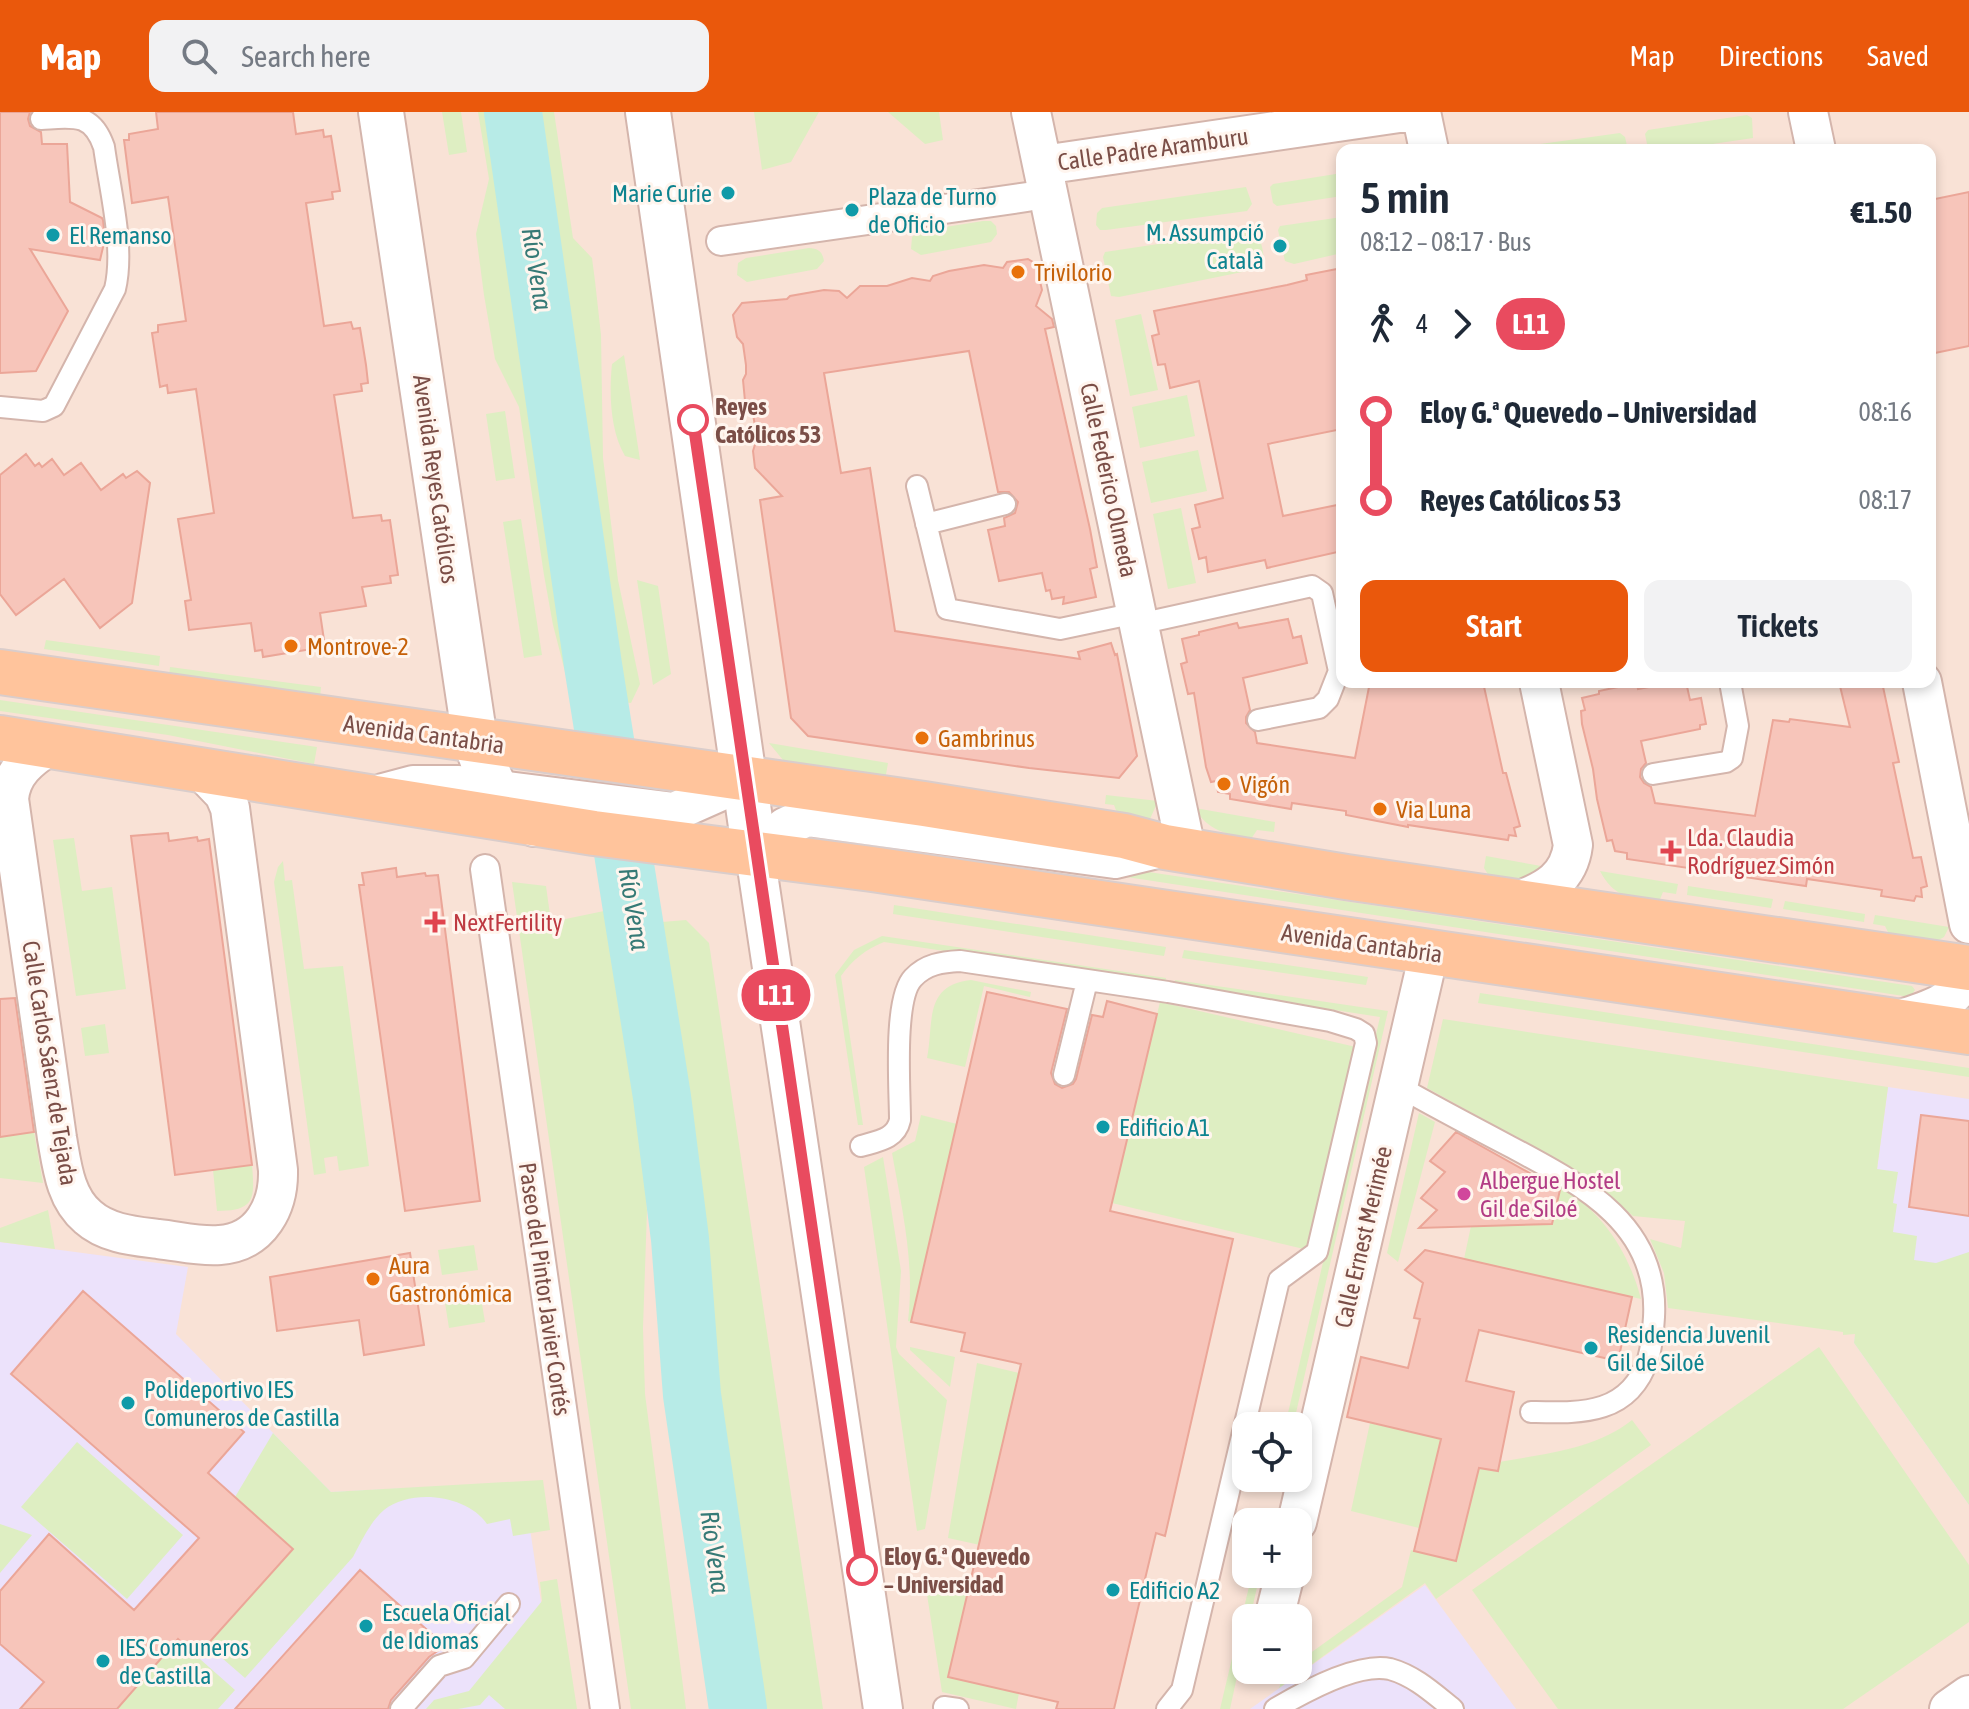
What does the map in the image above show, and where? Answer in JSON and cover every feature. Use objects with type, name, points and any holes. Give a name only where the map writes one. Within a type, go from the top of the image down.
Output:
[{"type":"main road","name":"Avenida Cantabria","points":[[0,672],[1093,831],[1346,877],[1969,967]]},
{"type":"main road","name":"Avenida Cantabria","points":[[0,738],[535,824],[591,818],[651,826],[755,854],[1969,1032]]},
{"type":"street","name":"Avenida Reyes Católicos","points":[[381,112],[475,740],[495,791],[513,811],[535,824]]},
{"type":"street","points":[[648,112],[883,1709]]},
{"type":"street","name":"Calle Federico Olmeda","points":[[1031,112],[1035,181],[1138,619],[1176,848]]},
{"type":"street","name":"Calle Padre Aramburu","points":[[721,241],[1035,181],[1237,124],[1406,112]]},
{"type":"street","points":[[1421,112],[1428,144]]},
{"type":"street","points":[[1808,112],[1815,144]]},
{"type":"street","name":"Avenida Cantabria","points":[[0,689],[41,695],[101,688]]},
{"type":"street","points":[[1518,901],[1538,894],[1565,873],[1573,845],[1546,688]]},
{"type":"street","points":[[1923,688],[1969,924]]},
{"type":"street","name":"Calle Carlos Sáenz de Tejada","points":[[49,746],[15,776],[9,799],[66,1183],[88,1218],[114,1231],[217,1246],[240,1240],[262,1224],[275,1204],[278,1170],[230,808],[224,794],[202,771]]},
{"type":"street","name":"Avenida Cantabria","points":[[651,826],[674,812],[746,780]]},
{"type":"street","name":"Avenida Cantabria","points":[[363,798],[413,785],[459,785],[495,791],[591,818]]},
{"type":"street","name":"Avenida Cantabria","points":[[755,854],[785,827],[807,817],[1115,859],[1176,848]]},
{"type":"street","name":"Paseo del Pintor Javier Cortés","points":[[485,869],[605,1709]]},
{"type":"street","name":"Calle Ernest Merimée","points":[[1300,1508],[1429,953]]},
{"type":"street","points":[[1898,1020],[1933,1009],[1958,992],[1969,967]]},
{"type":"street","points":[[1949,1709],[1969,1695]]},
{"type":"lane","points":[[0,407],[43,411],[54,406],[115,289],[119,274],[104,147],[99,134],[92,124],[82,119],[41,119]]},
{"type":"lane","points":[[917,486],[947,609],[1060,629],[1138,619],[1312,586],[1322,593],[1336,657]]},
{"type":"lane","points":[[926,524],[1005,504]]},
{"type":"lane","points":[[1258,720],[1319,708],[1328,699],[1336,679]]},
{"type":"lane","points":[[1653,774],[1726,762],[1732,758],[1738,726],[1731,688]]},
{"type":"lane","points":[[861,1146],[892,1136],[898,1130],[902,1006],[912,979],[925,968],[940,963],[960,961],[1168,992],[1330,1021],[1364,1034],[1366,1043],[1317,1252],[1279,1280],[1182,1690],[1167,1709]]},
{"type":"lane","points":[[1064,1075],[1087,981]]},
{"type":"lane","points":[[1398,1086],[1568,1177],[1598,1198],[1620,1219],[1646,1262],[1655,1302],[1653,1336],[1638,1381],[1604,1409],[1581,1413],[1531,1412]]},
{"type":"lane","points":[[401,1709],[439,1666],[464,1658],[509,1604]]},
{"type":"lane","points":[[1275,1709],[1297,1696],[1353,1673],[1387,1668],[1423,1684],[1453,1709]]},
{"type":"shaded area","points":[[0,112],[1969,112],[1969,1709],[0,1709]]},
{"type":"shaded area","points":[[1888,1087],[1969,1099],[1969,1505],[1854,1343]]},
{"type":"shaded area","points":[[0,1242],[188,1267],[176,1334],[331,1492],[523,1482],[557,1709],[0,1709]]},
{"type":"shaded area","points":[[1425,1585],[1516,1709],[1250,1709],[1285,1684],[1312,1684],[1312,1665]]},
{"type":"green space","points":[[442,112],[461,112],[467,152],[449,155]]},
{"type":"green space","points":[[478,112],[554,112],[573,238],[592,258],[601,335],[603,458],[618,580],[640,684],[631,703],[571,695],[553,625],[519,407],[495,359],[484,295],[476,234],[489,179]]},
{"type":"green space","points":[[754,112],[819,112],[791,162],[762,170]]},
{"type":"green space","points":[[888,112],[939,112],[943,140],[925,144]]},
{"type":"green space","points":[[1747,115],[1752,118],[1753,138],[1712,144],[1647,144],[1645,134],[1648,130]]},
{"type":"green space","points":[[1620,133],[1627,144],[1540,144]]},
{"type":"green space","points":[[1336,174],[1336,197],[1277,206],[1273,203],[1270,187]]},
{"type":"green space","points":[[1246,187],[1252,204],[1247,211],[1106,230],[1100,230],[1096,225],[1097,213],[1102,208]]},
{"type":"green space","points":[[1336,218],[1336,254],[1294,264],[1285,261],[1278,230],[1280,226]]},
{"type":"green space","points":[[991,221],[996,226],[997,234],[991,242],[921,255],[911,249],[912,237],[920,231]]},
{"type":"green space","points":[[1251,230],[1262,247],[1262,268],[1119,297],[1111,296],[1103,257],[1105,252]]},
{"type":"green space","points":[[809,248],[818,250],[822,255],[824,261],[817,269],[747,282],[737,275],[738,263],[746,258]]},
{"type":"green space","points":[[1141,314],[1158,390],[1130,396],[1115,320]]},
{"type":"green space","points":[[624,355],[640,460],[625,456],[614,424],[612,364]]},
{"type":"green space","points":[[1187,395],[1195,436],[1140,448],[1132,407]]},
{"type":"green space","points":[[505,411],[515,478],[496,481],[486,414]]},
{"type":"green space","points":[[1198,450],[1207,491],[1151,503],[1142,462]]},
{"type":"green space","points":[[1181,508],[1196,583],[1168,589],[1153,514]]},
{"type":"green space","points":[[521,519],[542,655],[524,658],[503,522]]},
{"type":"green space","points":[[637,580],[658,586],[671,674],[653,685]]},
{"type":"green space","points":[[46,640],[160,656],[159,666],[44,649]]},
{"type":"green space","points":[[170,667],[321,687],[320,698],[169,677]]},
{"type":"green space","points":[[0,700],[317,747],[314,764],[168,735],[0,711]]},
{"type":"green space","points":[[769,743],[888,763],[885,780],[789,763]]},
{"type":"green space","points":[[1106,795],[1158,801],[1150,819],[1117,813],[1114,805],[1105,804]]},
{"type":"green space","points":[[1195,808],[1275,822],[1274,832],[1257,830],[1251,839],[1226,833],[1205,822]]},
{"type":"green space","points":[[74,838],[82,891],[112,887],[126,989],[76,996],[53,840]]},
{"type":"green space","points":[[914,847],[1035,855],[1912,986],[1915,990],[1910,997]]},
{"type":"green space","points":[[1486,856],[1541,866],[1536,876],[1513,883],[1491,879],[1484,868]]},
{"type":"green space","points":[[283,861],[285,881],[292,880],[304,969],[343,966],[369,1166],[339,1171],[337,1156],[324,1158],[326,1173],[314,1175],[274,882]]},
{"type":"green space","points":[[1600,871],[1678,884],[1676,894],[1663,892],[1658,904],[1631,898],[1611,886]]},
{"type":"green space","points":[[512,882],[546,886],[551,922],[604,911],[642,1148],[647,1210],[643,1328],[645,1394],[686,1709],[631,1709]]},
{"type":"green space","points":[[1688,886],[1773,899],[1771,908],[1687,895]]},
{"type":"green space","points":[[645,899],[659,901],[662,922],[686,920],[709,943],[823,1709],[763,1709]]},
{"type":"green space","points":[[1785,901],[1865,914],[1864,922],[1783,909]]},
{"type":"green space","points":[[894,905],[1166,947],[1164,956],[893,914]]},
{"type":"green space","points":[[1875,915],[1949,927],[1944,937],[1933,943],[1890,936],[1885,926],[1873,924]]},
{"type":"green space","points":[[882,936],[1166,978],[1165,984],[884,942],[877,945],[855,960],[841,976],[863,1125],[858,1125],[835,975],[854,950]]},
{"type":"green space","points":[[1184,950],[1368,977],[1366,985],[1182,958]]},
{"type":"green space","points":[[971,980],[1031,992],[1030,997],[984,986],[965,1067],[927,1058],[931,1020],[938,998],[956,983]]},
{"type":"green space","points":[[1175,980],[1388,1011],[1296,1412],[1288,1412],[1380,1017],[1173,985]]},
{"type":"green space","points":[[1480,993],[1969,1068],[1969,1077],[1478,1003]]},
{"type":"green space","points":[[1160,1002],[1356,1047],[1308,1250],[1112,1203]]},
{"type":"green space","points":[[1443,1019],[1888,1087],[1877,1169],[1898,1172],[1893,1203],[1897,1204],[1893,1232],[1917,1236],[1914,1260],[1936,1263],[1969,1252],[1969,1505],[1854,1343],[1855,1334],[1843,1335],[1843,1332],[1668,1308],[1664,1273],[1650,1239],[1681,1248],[1685,1221],[1633,1216],[1589,1178],[1427,1088]]},
{"type":"green space","points":[[105,1024],[109,1053],[85,1056],[81,1028]]},
{"type":"green space","points":[[1419,1113],[1435,1122],[1398,1262],[1387,1253]]},
{"type":"green space","points":[[921,1115],[957,1124],[911,1322],[908,1321],[910,1278],[906,1236],[892,1153],[915,1141]]},
{"type":"green space","points":[[34,1132],[43,1183],[0,1178],[0,1137]]},
{"type":"green space","points":[[883,1157],[901,1271],[896,1347],[899,1354],[947,1400],[925,1529],[917,1531],[864,1167]]},
{"type":"green space","points":[[252,1165],[250,1201],[239,1209],[217,1211],[213,1170]]},
{"type":"green space","points":[[1561,1186],[1589,1209],[1612,1235],[1629,1265],[1641,1299],[1464,1259],[1471,1226],[1552,1224]]},
{"type":"green space","points":[[48,1210],[55,1249],[0,1242],[0,1228]]},
{"type":"green space","points":[[474,1245],[478,1270],[442,1275],[438,1250]]},
{"type":"green space","points":[[481,1298],[485,1322],[449,1328],[445,1303]]},
{"type":"green space","points":[[910,1347],[955,1357],[950,1387],[910,1350]]},
{"type":"green space","points":[[1819,1347],[1969,1565],[1969,1622],[1843,1709],[1558,1709],[1472,1590]]},
{"type":"green space","points":[[977,1363],[1019,1373],[980,1545],[948,1538]]},
{"type":"green space","points":[[1632,1420],[1651,1445],[1436,1599],[1425,1583],[1312,1664],[1312,1652],[1402,1587],[1411,1550],[1456,1561],[1479,1468],[1497,1471],[1499,1462],[1586,1444]]},
{"type":"green space","points":[[1370,1423],[1441,1439],[1419,1528],[1351,1511]]},
{"type":"green space","points":[[273,1433],[331,1492],[543,1480],[550,1530],[513,1536],[510,1519],[487,1524],[478,1514],[453,1501],[424,1497],[396,1503],[379,1515],[353,1557],[245,1678],[207,1645],[235,1497]]},
{"type":"green space","points":[[77,1442],[183,1535],[127,1599],[21,1507]]},
{"type":"green space","points":[[0,1524],[32,1535],[0,1573]]},
{"type":"green space","points":[[557,1579],[577,1709],[505,1709],[489,1695],[480,1705],[426,1709],[434,1700],[469,1691],[542,1601],[540,1582]]},
{"type":"green space","points":[[937,1586],[968,1593],[1019,1693],[1016,1709],[942,1692],[926,1588]]},
{"type":"green space","points":[[1249,1588],[1257,1588],[1253,1604],[1245,1604]]},
{"type":"green space","points":[[166,1629],[235,1690],[218,1709],[117,1709],[152,1669],[135,1653]]},
{"type":"green space","points":[[1232,1658],[1232,1684],[1235,1684],[1230,1709],[1220,1709]]},
{"type":"building","name":"El Remanso","points":[[0,112],[30,112],[30,126],[41,132],[42,144],[67,144],[70,202],[103,220],[105,239],[100,260],[30,249],[68,311],[36,371],[0,373]]},
{"type":"building","points":[[156,112],[293,112],[296,134],[323,130],[324,137],[331,136],[340,191],[332,192],[333,199],[306,203],[324,326],[351,322],[353,329],[360,328],[368,383],[361,384],[362,391],[334,395],[353,518],[381,515],[382,521],[390,520],[398,575],[390,576],[391,583],[362,587],[366,606],[320,613],[324,640],[317,641],[318,648],[263,657],[262,650],[255,651],[251,623],[189,630],[185,601],[191,600],[178,519],[214,513],[196,389],[168,393],[167,385],[160,387],[152,333],[158,332],[158,325],[186,321],[168,197],[132,203],[124,140],[129,140],[129,134],[158,129]]},
{"type":"building","points":[[1969,192],[1969,346],[1936,353],[1936,199]]},
{"type":"building","points":[[1028,259],[1036,264],[1042,290],[1036,306],[1052,319],[1054,327],[1045,329],[1090,529],[1097,567],[1090,569],[1096,597],[1063,604],[1064,597],[1052,599],[1050,590],[1046,591],[1042,573],[999,581],[988,530],[1005,526],[1004,518],[1015,513],[1018,502],[1009,492],[998,492],[969,351],[824,373],[841,473],[870,468],[895,631],[1080,659],[1078,652],[1111,643],[1117,654],[1137,756],[1119,778],[808,736],[791,718],[760,500],[782,496],[755,468],[753,451],[757,438],[753,414],[745,401],[743,380],[746,365],[733,315],[742,303],[787,299],[824,290],[839,291],[847,298],[860,286],[887,286],[912,278],[930,281],[933,276],[949,271],[984,265],[1003,268],[1007,262]]},
{"type":"building","points":[[1336,269],[1336,430],[1268,444],[1283,516],[1336,505],[1336,552],[1267,568],[1265,560],[1208,572],[1206,557],[1199,559],[1192,529],[1200,527],[1195,505],[1223,498],[1199,381],[1170,388],[1165,364],[1158,365],[1152,336],[1159,334],[1154,311],[1287,285],[1307,280],[1306,275]]},
{"type":"building","points":[[26,454],[35,466],[39,463],[42,467],[52,459],[64,475],[81,463],[101,490],[123,474],[126,478],[137,471],[150,483],[132,603],[100,628],[64,579],[16,615],[0,594],[0,475]]},
{"type":"building","points":[[1288,619],[1293,638],[1301,636],[1307,663],[1243,678],[1250,710],[1246,723],[1255,732],[1257,743],[1355,758],[1369,688],[1484,688],[1503,773],[1506,773],[1520,826],[1514,828],[1516,836],[1509,835],[1508,840],[1408,827],[1346,815],[1346,811],[1292,803],[1291,809],[1230,799],[1230,794],[1218,792],[1216,781],[1211,782],[1206,767],[1194,693],[1188,694],[1181,664],[1187,662],[1182,639],[1237,623],[1239,628]]},
{"type":"building","points":[[1613,688],[1687,688],[1690,700],[1701,698],[1706,724],[1700,725],[1700,729],[1641,741],[1646,763],[1640,777],[1651,787],[1655,803],[1755,816],[1773,720],[1789,722],[1790,719],[1850,727],[1840,688],[1883,688],[1899,762],[1893,763],[1913,858],[1921,857],[1927,886],[1921,888],[1922,897],[1916,896],[1914,901],[1881,896],[1882,890],[1807,879],[1806,886],[1744,877],[1745,870],[1690,862],[1688,868],[1627,859],[1627,853],[1615,851],[1612,840],[1607,841],[1597,799],[1582,724],[1581,711],[1585,710],[1582,698]]},
{"type":"building","points":[[168,833],[169,841],[197,837],[198,841],[209,839],[252,1165],[175,1175],[131,836]]},
{"type":"building","points":[[396,868],[397,877],[425,873],[426,876],[438,875],[480,1201],[405,1211],[359,885],[364,885],[362,873]]},
{"type":"building","points":[[987,992],[1067,1009],[1051,1073],[1055,1084],[1062,1088],[1073,1084],[1076,1079],[1092,1015],[1103,1017],[1107,1001],[1157,1014],[1110,1211],[1233,1239],[1165,1536],[1156,1533],[1114,1709],[1056,1709],[1058,1702],[948,1677],[1021,1364],[961,1351],[965,1333],[911,1322]]},
{"type":"building","points":[[15,998],[34,1132],[0,1137],[0,999]]},
{"type":"building","points":[[1921,1115],[1969,1121],[1969,1216],[1909,1207]]},
{"type":"building","points":[[1456,1132],[1560,1190],[1552,1224],[1419,1228],[1437,1210],[1421,1198],[1445,1172],[1430,1161]]},
{"type":"building","name":"Residencia Juvenil Gil de Siloé","points":[[1425,1250],[1632,1297],[1618,1361],[1479,1330],[1466,1381],[1514,1392],[1498,1471],[1479,1468],[1456,1561],[1414,1551],[1441,1439],[1347,1417],[1361,1357],[1408,1368],[1420,1319],[1414,1318],[1423,1283],[1405,1270]]},
{"type":"building","points":[[410,1253],[424,1345],[364,1355],[359,1320],[277,1331],[270,1277]]},
{"type":"building","points":[[83,1291],[244,1432],[208,1473],[293,1549],[197,1656],[178,1639],[117,1709],[20,1709],[44,1682],[0,1644],[0,1591],[49,1534],[134,1610],[199,1538],[11,1374]]},
{"type":"building","name":"Escuela Oficial de Idiomas","points":[[360,1570],[445,1646],[429,1657],[391,1700],[388,1709],[235,1709]]},
{"type":"waterway","name":"Río Vena","points":[[513,112],[593,665],[662,1097],[680,1239],[692,1395],[738,1709]]},
{"type":"bus line","name":"L11","points":[[693,420],[862,1570]]},
{"type":"place","name":"Marie Curie","points":[[728,193]]},
{"type":"place","name":"Plaza de Turno de Oficio","points":[[852,210]]},
{"type":"place","name":"El Remanso","points":[[53,235]]},
{"type":"place","name":"M. Assumpció Català","points":[[1280,246]]},
{"type":"place","name":"Trivilorio","points":[[1018,272]]},
{"type":"place","name":"Reyes Católicos 53","points":[[693,420]]},
{"type":"place","name":"Montrove-2","points":[[291,646]]},
{"type":"place","name":"Gambrinus","points":[[922,738]]},
{"type":"place","name":"Vigón","points":[[1224,784]]},
{"type":"place","name":"Via Luna","points":[[1380,809]]},
{"type":"place","name":"Lda. Claudia Rodríguez Simón","points":[[1671,851]]},
{"type":"place","name":"NextFertility","points":[[435,922]]},
{"type":"place","name":"Edificio A1","points":[[1103,1127]]},
{"type":"place","name":"Albergue Hostel Gil de Siloé","points":[[1464,1194]]},
{"type":"place","name":"Aura Gastronómica","points":[[373,1279]]},
{"type":"place","name":"Residencia Juvenil Gil de Siloé","points":[[1591,1348]]},
{"type":"place","name":"Polideportivo IES Comuneros de Castilla","points":[[128,1403]]},
{"type":"place","name":"Eloy G.ª Quevedo – Universidad","points":[[862,1570]]},
{"type":"place","name":"Edificio A2","points":[[1113,1590]]},
{"type":"place","name":"Escuela Oficial de Idiomas","points":[[366,1626]]},
{"type":"place","name":"IES Comuneros de Castilla","points":[[103,1661]]}]
